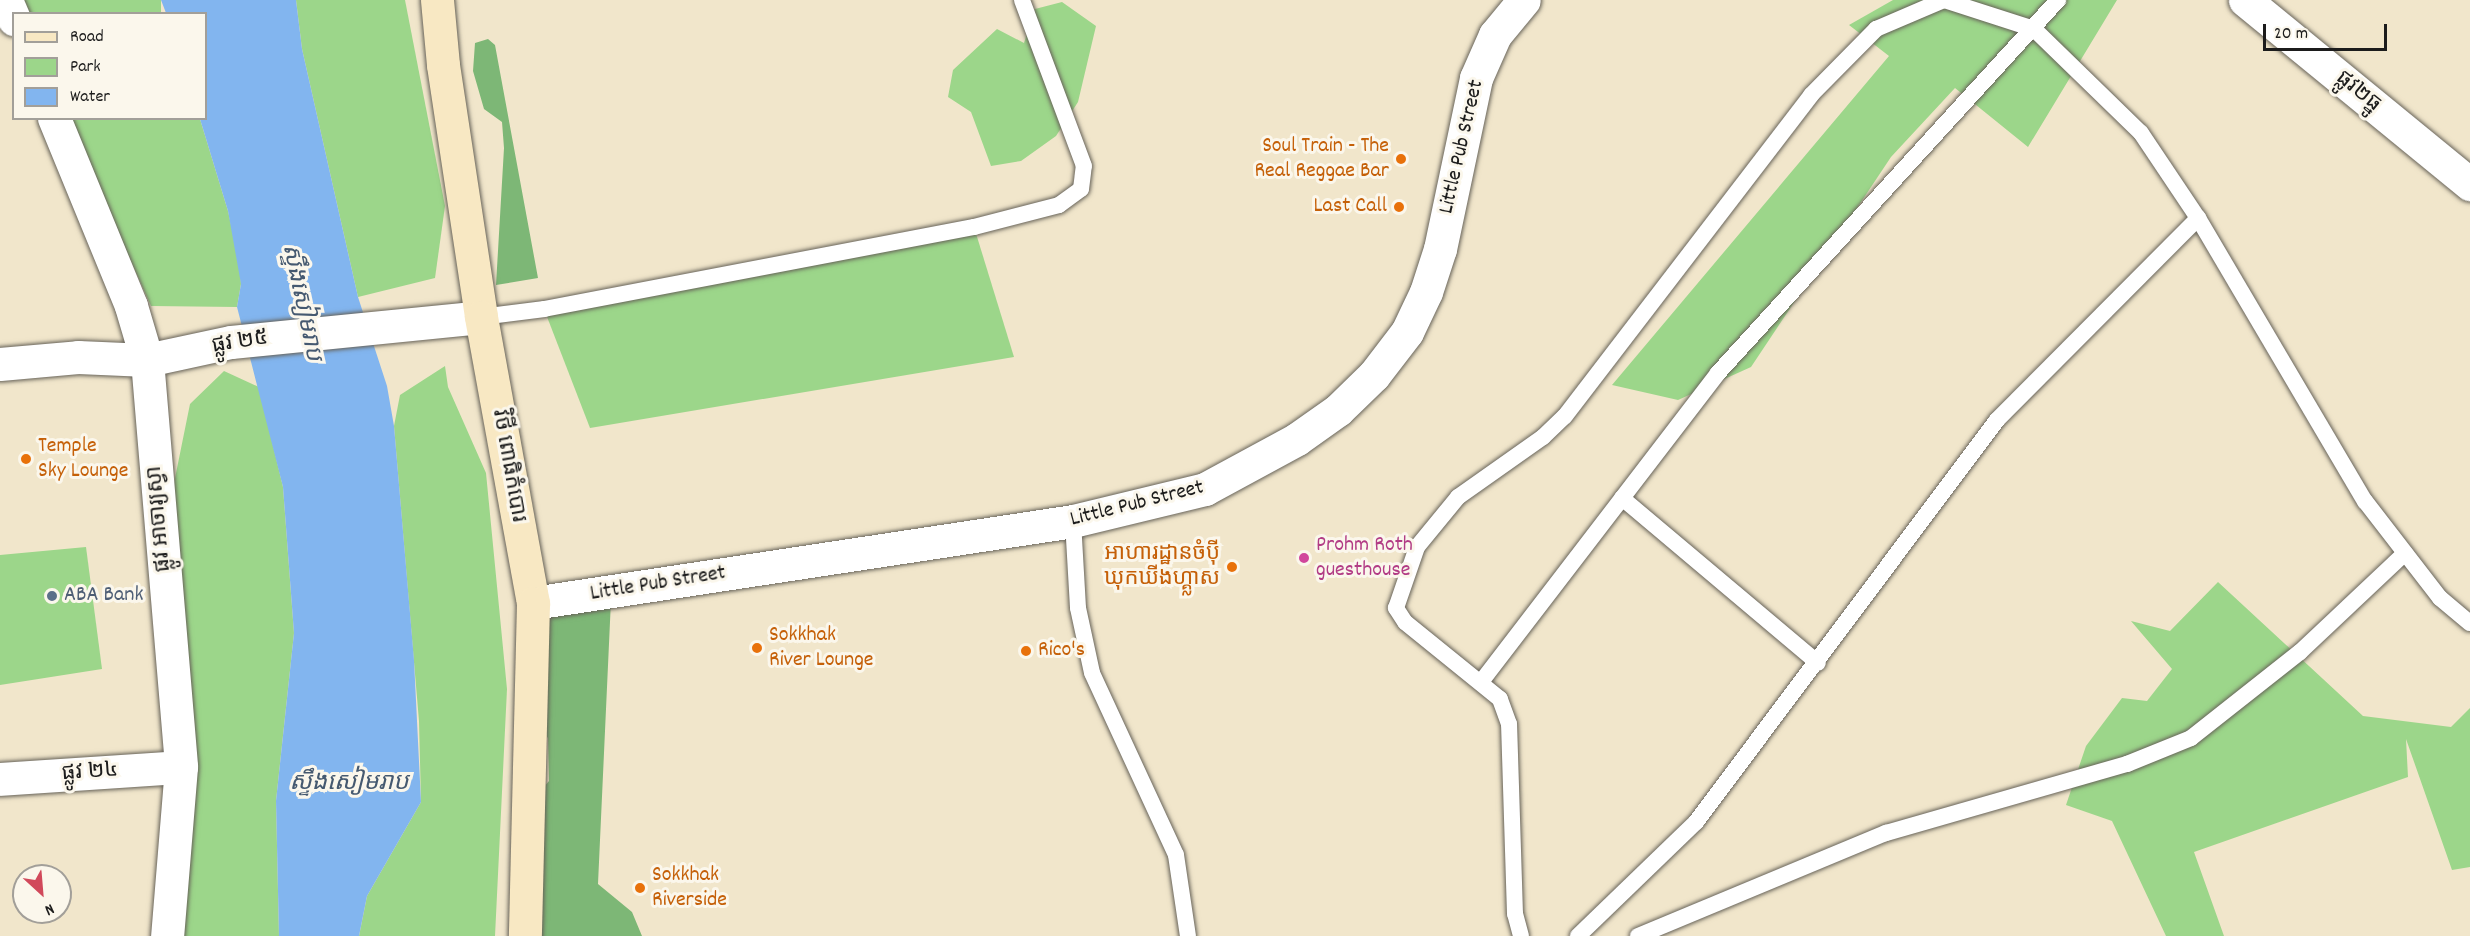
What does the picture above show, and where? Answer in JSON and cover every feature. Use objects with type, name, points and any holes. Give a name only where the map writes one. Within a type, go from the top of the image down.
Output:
[{"type":"street","points":[[6,0],[12,14]]},
{"type":"street","name":"វិថី ពោធិកំបោរ","points":[[437,0],[443,65],[481,317],[533,603],[525,936]]},
{"type":"street","name":"Little Pub Street","points":[[533,603],[1073,521],[1205,489],[1297,439],[1338,410],[1374,375],[1407,332],[1426,292],[1440,249],[1476,78],[1495,35],[1524,0]]},
{"type":"street","name":"ផ្លូវ២ធ្នូ","points":[[2245,0],[2280,11],[2470,184]]},
{"type":"street","name":"ផ្លូវ អាចារ្យស្វា","points":[[55,120],[131,306],[147,360],[181,767],[167,936]]},
{"type":"street","name":"ផ្លូវ ២៥","points":[[0,364],[78,357],[147,360],[231,342],[481,317]]},
{"type":"street","name":"ផ្លូវ ២៤","points":[[0,779],[181,767]]},
{"type":"lane","points":[[481,317],[544,309],[962,229],[1059,205],[1081,189],[1084,166],[1022,0]]},
{"type":"lane","points":[[1521,936],[1515,914],[1509,724],[1500,699],[1405,622],[1396,608],[1417,547],[1458,497],[1543,437],[1565,416],[1811,95],[1876,29],[1944,0],[2034,29],[2141,134],[2198,218],[2365,501],[2440,598],[2470,623]]},
{"type":"lane","points":[[1481,682],[1718,373],[2058,0]]},
{"type":"lane","points":[[1578,936],[1696,822],[1818,663],[1997,420],[2198,218]]},
{"type":"lane","points":[[1622,498],[1818,663]]},
{"type":"lane","points":[[1073,521],[1078,608],[1092,673],[1176,855],[1188,936]]},
{"type":"lane","points":[[1638,936],[1886,834],[2127,764],[2191,738],[2300,652],[2405,553]]},
{"type":"green space","points":[[15,0],[161,0],[161,12],[15,12]]},
{"type":"green space","points":[[296,0],[405,0],[445,206],[435,278],[358,297],[302,49]]},
{"type":"green space","points":[[1893,0],[2117,0],[2028,147],[1955,88],[1891,157],[1751,367],[1678,400],[1612,385],[1889,56],[1849,25]]},
{"type":"green space","points":[[1062,2],[1096,26],[1078,102],[1056,136],[1021,161],[991,166],[971,112],[948,97],[953,70],[997,29],[1024,43],[1035,9]]},
{"type":"green space","points":[[488,39],[495,45],[538,278],[496,285],[504,148],[502,122],[484,109],[473,71],[475,43]]},
{"type":"green space","points":[[67,120],[200,120],[228,211],[240,265],[241,284],[237,307],[151,306]]},
{"type":"green space","points":[[974,227],[1014,357],[590,428],[544,309]]},
{"type":"green space","points":[[445,366],[448,387],[486,473],[507,689],[495,936],[359,936],[367,896],[421,802],[419,721],[394,426],[400,395]]},
{"type":"green space","points":[[224,371],[259,387],[283,487],[294,633],[276,801],[279,936],[181,936],[195,731],[173,488],[190,404]]},
{"type":"green space","points":[[86,547],[102,669],[0,685],[0,555]]},
{"type":"green space","points":[[2218,582],[2363,716],[2451,727],[2470,708],[2470,867],[2452,870],[2406,739],[2408,777],[2194,852],[2224,936],[2166,936],[2112,821],[2066,805],[2086,746],[2122,698],[2147,701],[2172,669],[2131,621],[2170,631]]},
{"type":"green space","points":[[611,600],[598,884],[632,912],[642,936],[531,936],[538,794],[549,781],[548,738],[536,724],[541,605]]},
{"type":"water","name":"ស្ទឹងសៀមរាប","points":[[161,0],[296,0],[302,49],[358,297],[387,386],[394,426],[414,660],[421,802],[367,896],[359,936],[279,936],[276,801],[294,633],[283,487],[237,307],[241,284],[228,211],[200,120],[207,120],[207,12],[166,12]]},
{"type":"place","name":"Soul Train - The Real Reggae Bar","points":[[1401,159]]},
{"type":"place","name":"Last Call","points":[[1399,207]]},
{"type":"place","name":"Temple Sky Lounge","points":[[26,459]]},
{"type":"place","name":"Prohm Roth guesthouse","points":[[1304,558]]},
{"type":"place","name":"អាហារដ្ឋានចំបុី ឃុកឃីងហ្គ្លាស","points":[[1232,567]]},
{"type":"place","name":"ABA Bank","points":[[52,596]]},
{"type":"place","name":"Sokkhak River Lounge","points":[[757,648]]},
{"type":"place","name":"Rico's","points":[[1026,651]]},
{"type":"place","name":"Sokkhak Riverside","points":[[640,888]]}]
